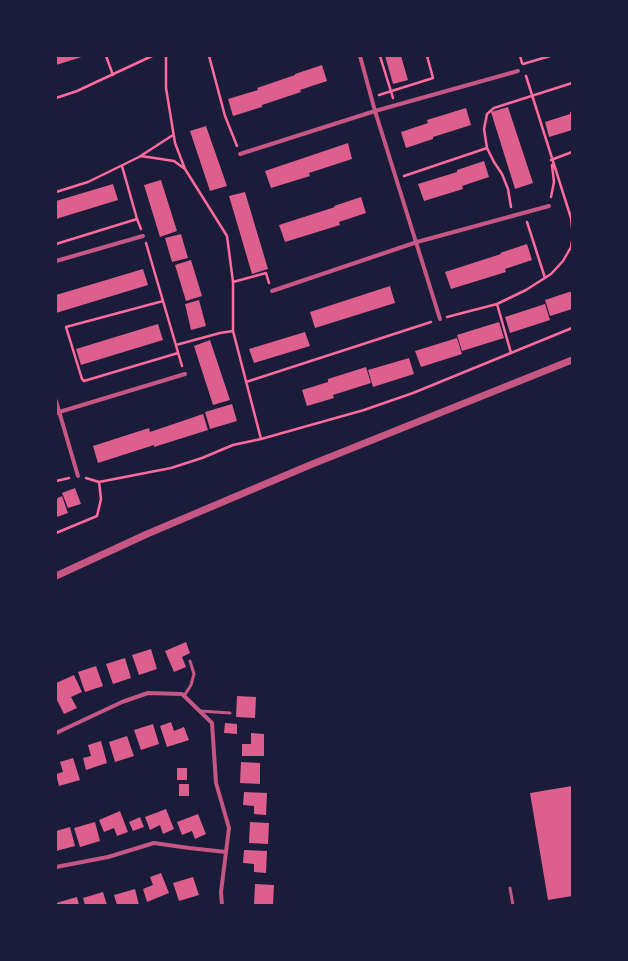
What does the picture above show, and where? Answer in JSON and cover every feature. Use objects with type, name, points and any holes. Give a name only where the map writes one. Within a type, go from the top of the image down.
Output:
[{"type":"street","points":[[360,56],[375,111],[440,319]]},
{"type":"street","points":[[240,154],[375,111],[518,70]]},
{"type":"street","points":[[272,291],[417,242],[549,206]]},
{"type":"street","points":[[56,261],[143,236]]},
{"type":"street","points":[[56,576],[147,534],[310,465],[572,360]]},
{"type":"street","points":[[58,412],[185,374]]},
{"type":"street","points":[[56,401],[78,476]]},
{"type":"street","points":[[56,733],[122,702],[148,693],[182,694],[212,723],[216,784],[229,828],[221,892],[222,905]]},
{"type":"street","points":[[56,867],[108,857],[154,843],[226,852]]},
{"type":"lane","points":[[184,696],[191,685],[194,674],[190,661]]},
{"type":"lane","points":[[200,711],[230,713]]},
{"type":"lane","points":[[510,888],[513,905]]},
{"type":"path","points":[[106,56],[113,75]]},
{"type":"path","points":[[56,98],[77,91],[152,56]]},
{"type":"path","points":[[166,56],[166,88],[175,142],[185,169],[227,236],[233,282],[233,331],[261,439]]},
{"type":"path","points":[[209,56],[225,116],[240,154]]},
{"type":"path","points":[[380,56],[395,105]]},
{"type":"path","points":[[372,98],[433,78],[427,56]]},
{"type":"path","points":[[520,56],[551,160],[571,218],[572,228]]},
{"type":"path","points":[[522,64],[550,56]]},
{"type":"path","points":[[513,216],[508,190],[502,174],[487,148],[484,129],[487,114],[494,108],[572,83]]},
{"type":"path","points":[[56,192],[88,182],[122,166],[174,135]]},
{"type":"path","points":[[396,179],[487,148]]},
{"type":"path","points":[[551,160],[572,152]]},
{"type":"path","points":[[140,156],[174,161],[185,169]]},
{"type":"path","points":[[549,206],[554,182],[551,160]]},
{"type":"path","points":[[122,166],[185,374]]},
{"type":"path","points":[[524,213],[545,278]]},
{"type":"path","points":[[56,244],[137,219]]},
{"type":"path","points":[[246,382],[462,312],[485,308],[497,304],[526,290],[551,274],[563,261],[571,247],[572,241]]},
{"type":"path","points":[[233,282],[266,273],[272,291]]},
{"type":"path","points":[[163,301],[66,327],[82,379],[84,381],[178,353]]},
{"type":"path","points":[[497,304],[511,353]]},
{"type":"path","points":[[56,481],[78,476],[98,482],[171,468],[202,458],[233,445],[261,439],[364,410],[406,396],[572,328]]},
{"type":"path","points":[[176,345],[233,331]]},
{"type":"path","points":[[56,533],[97,516],[101,499],[98,482]]},
{"type":"building","points":[[56,56],[85,56],[56,65]]},
{"type":"building","points":[[385,56],[401,56],[408,80],[393,84]]},
{"type":"building","points":[[322,65],[327,81],[300,90],[301,92],[262,105],[262,107],[233,116],[228,99],[258,90],[257,88]]},
{"type":"building","points":[[508,107],[533,183],[515,189],[491,112]]},
{"type":"building","points":[[466,108],[471,125],[433,137],[433,139],[406,148],[401,132],[428,123],[427,120]]},
{"type":"building","points":[[572,111],[572,130],[549,137],[545,122],[570,114]]},
{"type":"building","points":[[206,126],[227,186],[210,191],[190,131]]},
{"type":"building","points":[[348,143],[352,159],[309,173],[310,176],[271,188],[265,171]]},
{"type":"building","points":[[484,161],[489,177],[462,186],[463,189],[424,201],[418,184],[457,172],[457,170]]},
{"type":"building","points":[[161,180],[177,231],[160,237],[144,185]]},
{"type":"building","points":[[113,184],[118,200],[56,219],[56,201]]},
{"type":"building","points":[[245,192],[268,269],[252,274],[229,196]]},
{"type":"building","points":[[361,197],[366,213],[339,222],[340,225],[285,242],[279,225]]},
{"type":"building","points":[[181,234],[188,258],[172,262],[165,238]]},
{"type":"building","points":[[527,244],[532,260],[505,269],[506,272],[451,289],[445,272]]},
{"type":"building","points":[[191,260],[202,296],[186,301],[175,265]]},
{"type":"building","points":[[143,269],[148,285],[56,313],[56,295]]},
{"type":"building","points":[[390,286],[395,303],[315,328],[310,312]]},
{"type":"building","points":[[572,292],[572,309],[550,316],[545,300]]},
{"type":"building","points":[[199,300],[206,326],[191,330],[185,304]]},
{"type":"building","points":[[545,304],[550,320],[510,333],[505,317]]},
{"type":"building","points":[[499,322],[504,338],[462,351],[457,335]]},
{"type":"building","points":[[158,324],[163,340],[81,365],[76,349]]},
{"type":"building","points":[[305,332],[310,346],[254,363],[249,349]]},
{"type":"building","points":[[457,338],[462,354],[421,367],[415,351]]},
{"type":"building","points":[[210,340],[230,400],[213,405],[194,346]]},
{"type":"building","points":[[409,358],[414,374],[373,387],[368,370]]},
{"type":"building","points":[[366,367],[371,383],[333,395],[334,398],[307,406],[302,390],[328,382],[328,379]]},
{"type":"building","points":[[232,404],[237,421],[210,429],[205,412]]},
{"type":"building","points":[[203,414],[208,430],[98,463],[93,446],[149,428],[150,432]]},
{"type":"building","points":[[75,488],[81,504],[68,508],[62,493]]},
{"type":"building","points":[[62,496],[68,513],[57,517],[56,499]]},
{"type":"building","points":[[186,642],[190,653],[182,657],[186,667],[174,672],[165,651]]},
{"type":"building","points":[[151,649],[157,669],[139,675],[132,655]]},
{"type":"building","points":[[125,658],[131,678],[113,684],[106,664]]},
{"type":"building","points":[[96,666],[103,686],[85,692],[78,672]]},
{"type":"building","points":[[74,675],[82,692],[71,697],[77,708],[64,714],[56,698],[56,683]]},
{"type":"building","points":[[237,696],[256,697],[255,718],[236,717]]},
{"type":"building","points":[[171,722],[174,731],[184,727],[189,740],[167,747],[160,726]]},
{"type":"building","points":[[225,723],[237,724],[237,734],[224,733]]},
{"type":"building","points":[[153,724],[159,744],[141,750],[134,730]]},
{"type":"building","points":[[251,733],[264,734],[264,756],[242,756],[242,744],[251,744]]},
{"type":"building","points":[[127,736],[134,756],[115,762],[109,742]]},
{"type":"building","points":[[101,741],[107,763],[86,770],[83,758],[91,756],[88,745]]},
{"type":"building","points":[[73,758],[80,780],[59,786],[56,774],[63,772],[60,762]]},
{"type":"building","points":[[241,762],[260,763],[260,784],[240,783]]},
{"type":"building","points":[[177,768],[187,768],[187,780],[177,780]]},
{"type":"building","points":[[179,784],[189,784],[189,796],[179,796]]},
{"type":"building","points":[[572,786],[572,896],[548,900],[530,793]]},
{"type":"building","points":[[244,792],[267,793],[266,815],[254,814],[254,806],[243,805]]},
{"type":"building","points":[[166,809],[174,829],[163,834],[160,825],[150,830],[145,817]]},
{"type":"building","points":[[120,811],[128,832],[117,836],[114,828],[104,832],[99,820]]},
{"type":"building","points":[[198,814],[206,834],[195,839],[192,831],[182,835],[177,822]]},
{"type":"building","points":[[140,817],[144,827],[133,831],[129,822]]},
{"type":"building","points":[[95,822],[100,841],[80,847],[74,828]]},
{"type":"building","points":[[250,822],[269,823],[268,844],[249,843]]},
{"type":"building","points":[[70,827],[75,846],[56,851],[56,831]]},
{"type":"building","points":[[244,850],[267,851],[266,873],[254,872],[254,864],[243,863]]},
{"type":"building","points":[[161,873],[169,893],[147,902],[143,889],[153,885],[150,877]]},
{"type":"building","points":[[193,877],[199,895],[179,901],[173,883]]},
{"type":"building","points":[[255,884],[274,885],[273,905],[254,905]]},
{"type":"building","points":[[135,889],[139,905],[117,905],[114,895]]},
{"type":"building","points":[[103,892],[107,905],[85,905],[83,898]]},
{"type":"building","points":[[77,897],[79,905],[57,905],[56,903]]}]
